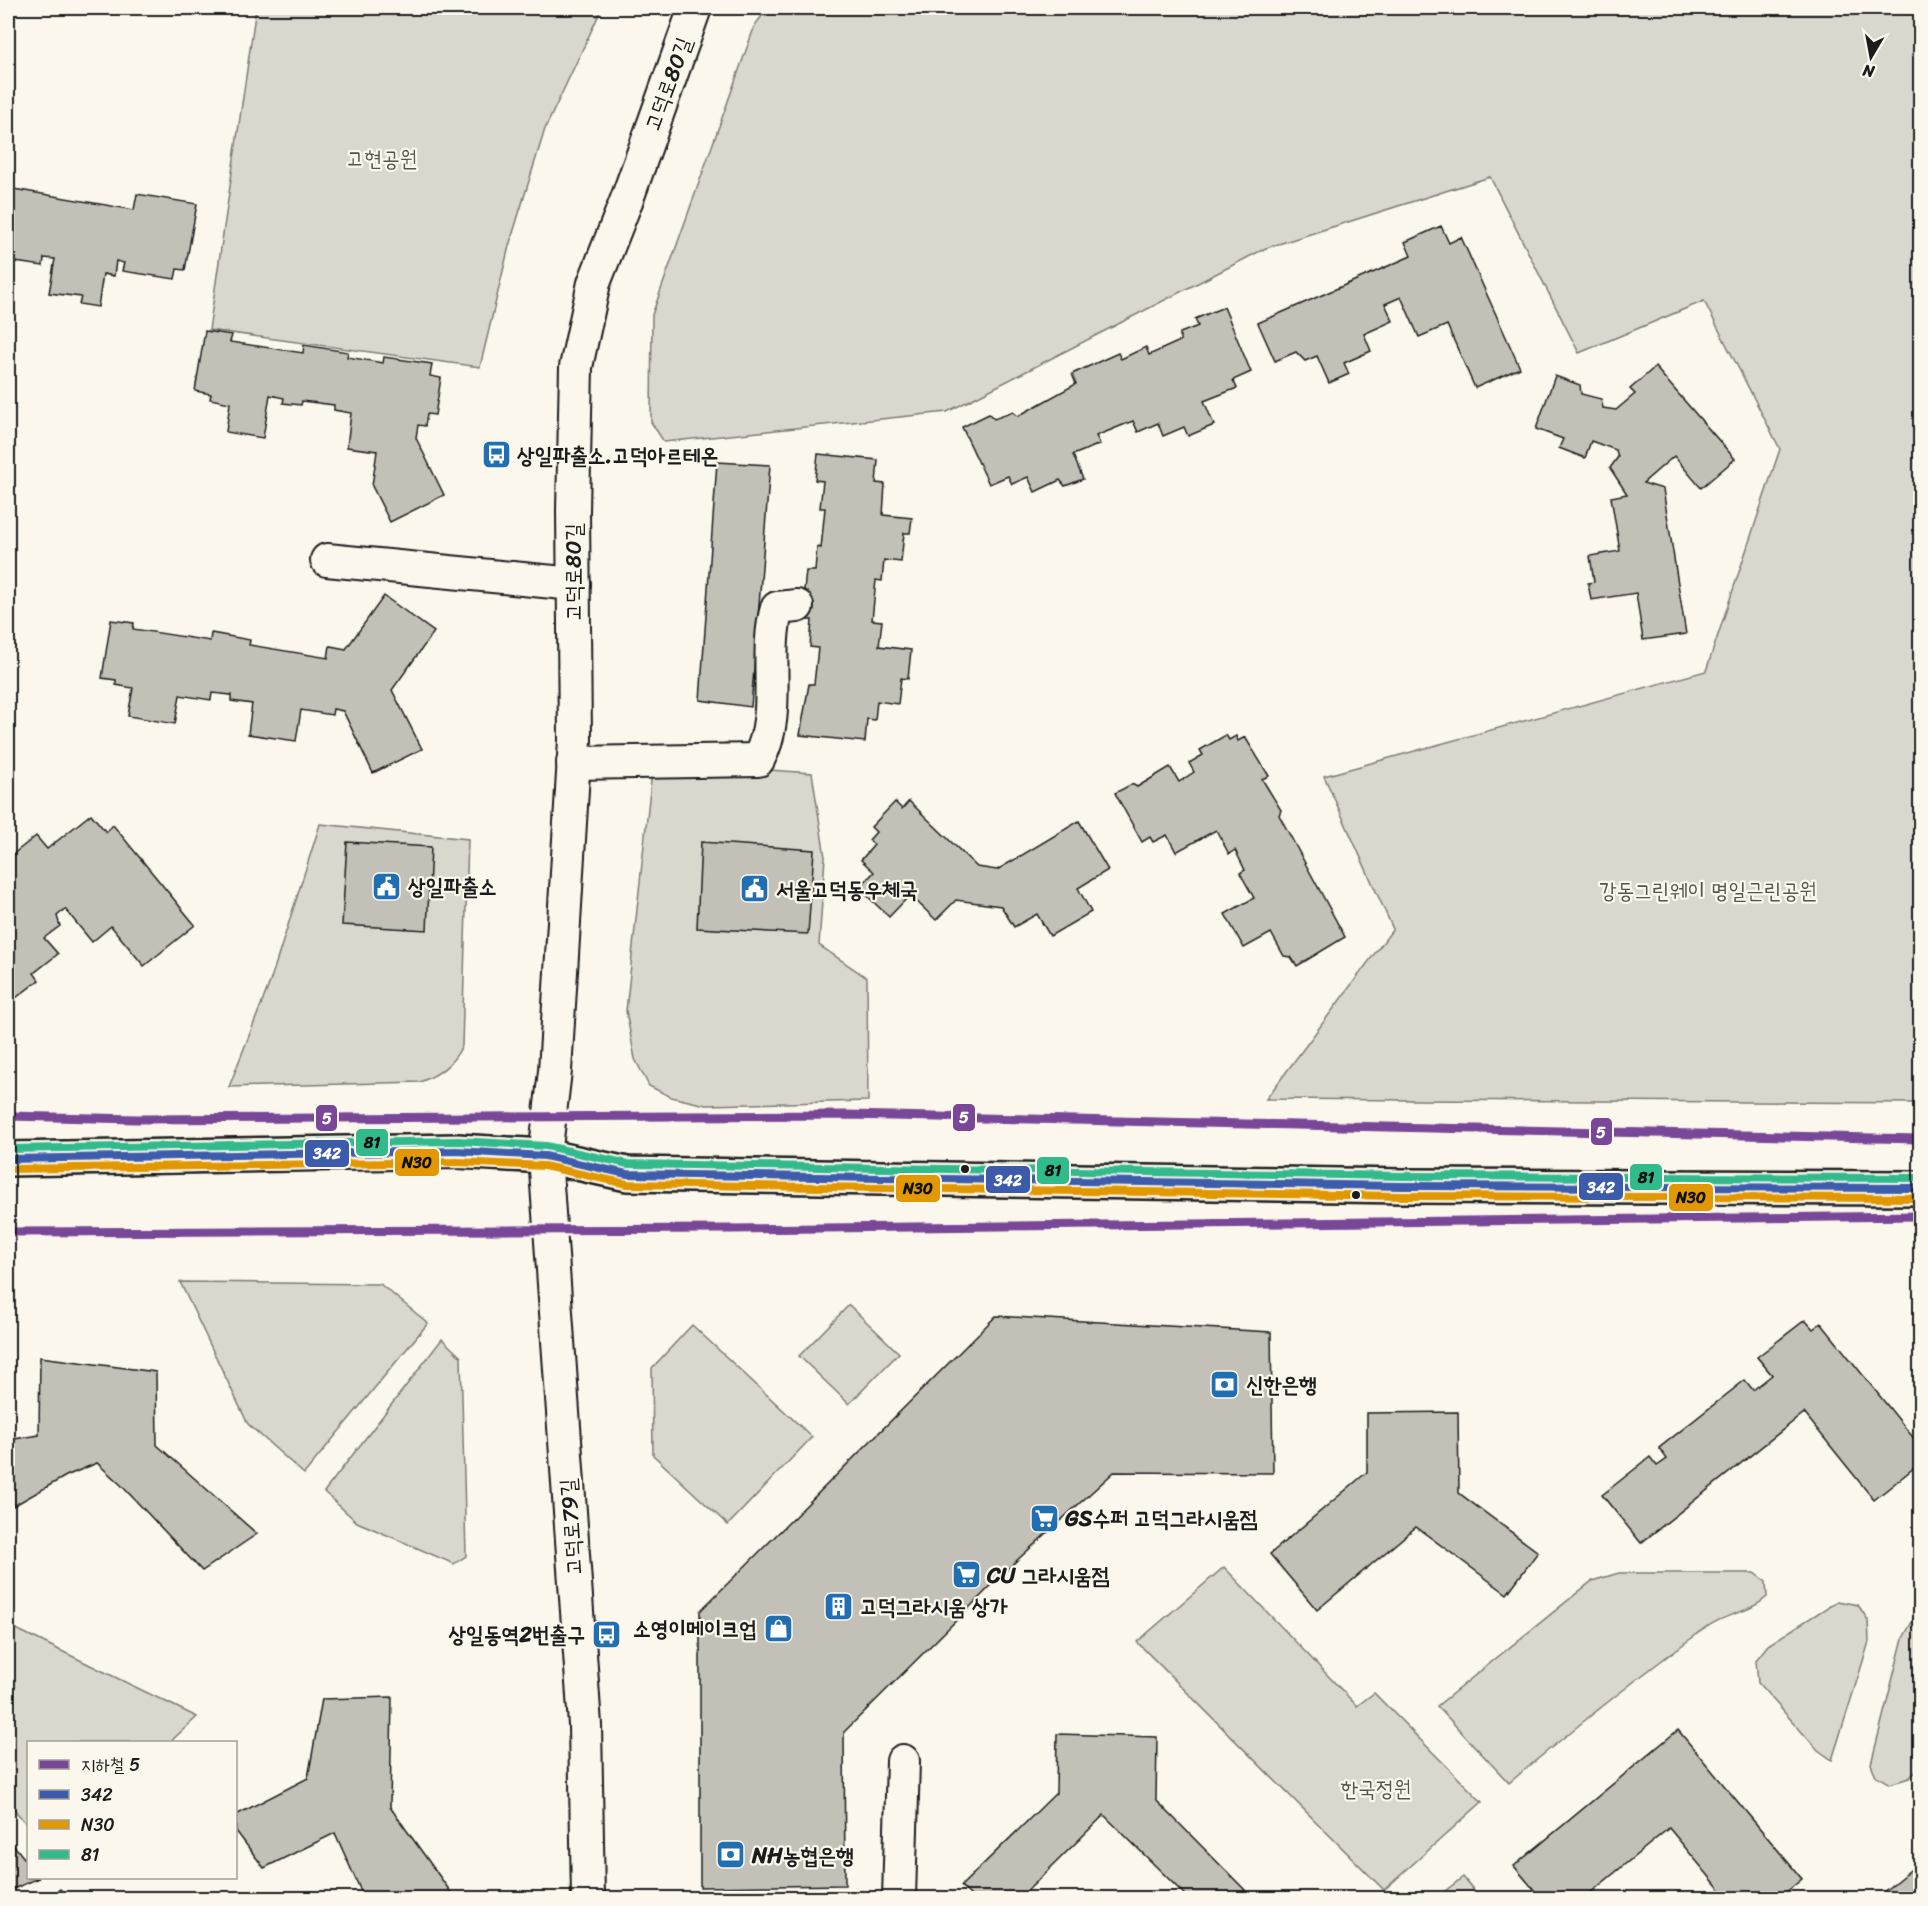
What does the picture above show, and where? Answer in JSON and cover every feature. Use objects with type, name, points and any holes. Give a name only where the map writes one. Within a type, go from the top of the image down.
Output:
[{"type":"main road","points":[[8,1159],[457,1151],[545,1156],[627,1174],[1403,1186],[1920,1188]]},
{"type":"street","name":"고덕로80길","points":[[545,1156],[555,1071],[573,763],[576,367],[594,283],[627,199],[695,8]]},
{"type":"street","points":[[327,560],[574,584]]},
{"type":"street","points":[[573,763],[758,760],[768,741],[771,629],[777,608],[797,606]]},
{"type":"street","name":"고덕로79길","points":[[545,1156],[585,1725],[588,1899]]},
{"type":"street","points":[[899,1899],[903,1761]]},
{"type":"green space","name":"고현공원","points":[[256,8],[602,8],[545,129],[509,246],[480,367],[209,330]]},
{"type":"green space","name":"강동그린웨이 명일근린공원","points":[[768,8],[1920,8],[1920,1103],[1266,1099],[1393,929],[1324,776],[1706,671],[1780,449],[1704,301],[1579,353],[1490,177],[1266,248],[947,412],[664,442],[651,422],[652,315],[755,25]]},
{"type":"green space","points":[[653,762],[812,773],[825,857],[819,945],[867,978],[868,1101],[706,1105],[671,1097],[649,1086],[635,1059],[626,1011]]},
{"type":"green space","points":[[320,824],[468,839],[462,1046],[445,1068],[420,1082],[229,1087],[270,982]]},
{"type":"green space","points":[[180,1282],[380,1284],[428,1323],[304,1474],[248,1424]]},
{"type":"green space","points":[[849,1305],[899,1353],[849,1404],[799,1356]]},
{"type":"green space","points":[[692,1325],[812,1437],[728,1525],[653,1455],[652,1368]]},
{"type":"green space","points":[[442,1339],[461,1357],[466,1556],[454,1564],[357,1522],[324,1492]]},
{"type":"green space","name":"한국정원","points":[[1224,1567],[1357,1706],[1374,1693],[1482,1802],[1384,1890],[1137,1642]]},
{"type":"green space","points":[[1619,1573],[1754,1573],[1766,1582],[1767,1597],[1707,1627],[1606,1703],[1509,1783],[1437,1706],[1592,1581]]},
{"type":"green space","points":[[1837,1601],[1858,1605],[1868,1620],[1869,1642],[1832,1760],[1818,1750],[1758,1683],[1756,1660],[1768,1645]]},
{"type":"green space","points":[[1917,1613],[1920,1613],[1920,1768],[1909,1778],[1890,1784],[1876,1776],[1871,1764],[1903,1638]]},
{"type":"green space","points":[[8,1625],[197,1717],[171,1741],[27,1741],[27,1825],[8,1802]]},
{"type":"green space","points":[[1463,1877],[1480,1898],[1436,1898]]},
{"type":"building","points":[[8,188],[134,210],[137,194],[197,204],[185,270],[177,269],[175,279],[122,271],[124,263],[116,261],[114,276],[103,274],[98,307],[79,304],[81,297],[49,293],[55,259],[44,258],[43,266],[8,261]]},
{"type":"building","points":[[1441,226],[1449,243],[1461,237],[1520,368],[1475,388],[1447,325],[1419,337],[1401,297],[1385,304],[1393,321],[1364,334],[1371,351],[1344,363],[1349,374],[1329,383],[1317,356],[1305,361],[1296,352],[1275,361],[1258,323],[1411,256],[1405,242]]},
{"type":"building","points":[[1224,307],[1251,372],[1233,380],[1237,388],[1204,401],[1214,425],[1188,436],[1184,427],[1163,436],[1158,423],[1138,432],[1133,421],[1096,436],[1100,444],[1073,455],[1083,479],[1065,486],[1060,480],[1035,492],[1028,477],[1012,484],[1008,476],[989,484],[962,427],[989,414],[994,419],[1013,412],[1018,416],[1076,384],[1072,374],[1118,353],[1121,359],[1146,347],[1149,355],[1180,341],[1180,333],[1198,326],[1195,319]]},
{"type":"building","points":[[205,331],[232,335],[230,342],[303,353],[304,345],[348,352],[347,357],[383,363],[384,357],[432,364],[430,376],[441,378],[435,415],[427,414],[425,426],[418,425],[416,438],[444,495],[390,522],[372,486],[377,451],[347,447],[351,413],[334,410],[334,405],[302,401],[301,405],[283,403],[284,398],[270,395],[263,438],[226,432],[230,403],[210,399],[211,394],[195,391]]},
{"type":"building","points":[[1655,367],[1735,459],[1701,488],[1674,456],[1643,483],[1663,489],[1686,634],[1643,640],[1636,593],[1591,600],[1588,583],[1594,582],[1590,556],[1620,551],[1611,497],[1627,494],[1610,468],[1618,457],[1616,450],[1591,441],[1585,458],[1559,448],[1563,439],[1536,429],[1555,376],[1580,385],[1581,394],[1601,399],[1603,408],[1616,410],[1635,394],[1630,389]]},
{"type":"building","points":[[818,454],[878,460],[876,483],[885,484],[883,515],[912,518],[910,533],[904,533],[901,562],[884,560],[882,581],[876,580],[872,620],[882,621],[879,646],[911,650],[908,679],[901,678],[898,704],[877,701],[875,720],[867,719],[865,742],[800,735],[809,684],[814,684],[818,648],[810,647],[812,620],[807,620],[809,601],[803,601],[806,571],[815,571],[817,547],[821,548],[825,508],[820,508],[823,481],[815,480]]},
{"type":"building","points":[[717,462],[770,465],[751,707],[700,700]]},
{"type":"building","points":[[384,596],[434,632],[392,690],[422,749],[373,773],[343,711],[333,709],[332,715],[301,710],[296,741],[248,734],[252,704],[231,701],[231,695],[212,693],[211,700],[180,695],[175,724],[128,716],[133,688],[116,685],[116,680],[102,678],[111,620],[134,623],[133,629],[210,641],[211,633],[250,640],[249,645],[328,658],[330,646],[346,649]]},
{"type":"building","points":[[1226,735],[1229,740],[1236,736],[1238,741],[1245,737],[1269,776],[1262,779],[1281,810],[1279,815],[1345,937],[1297,966],[1291,957],[1284,956],[1271,933],[1244,948],[1225,914],[1254,898],[1240,873],[1245,870],[1235,850],[1229,854],[1216,830],[1176,852],[1167,835],[1153,842],[1150,837],[1142,842],[1115,793],[1132,784],[1137,787],[1170,767],[1179,782],[1194,772],[1189,763],[1203,755],[1200,750]]},
{"type":"building","points":[[909,801],[977,867],[997,870],[1079,821],[1108,870],[1078,888],[1091,912],[1050,936],[1037,914],[1014,927],[1001,906],[956,900],[936,920],[910,895],[889,917],[859,888],[874,872],[861,860],[874,845],[869,840],[876,832],[871,827],[895,802],[902,809]]},
{"type":"building","points":[[91,814],[106,832],[113,825],[195,925],[144,966],[111,926],[92,942],[65,909],[57,916],[60,926],[44,938],[58,954],[34,973],[39,980],[8,1004],[8,858],[36,836],[47,849]]},
{"type":"building","name":"상일파출소","points":[[347,842],[431,847],[427,930],[342,925]]},
{"type":"building","name":"서울고덕동우체국","points":[[701,842],[814,850],[808,934],[697,928]]},
{"type":"building","name":"고덕그라시움 상가","points":[[996,1316],[1271,1332],[1273,1473],[1114,1472],[1014,1563],[844,1732],[845,1885],[700,1887],[700,1611]]},
{"type":"building","points":[[1805,1320],[1813,1329],[1821,1323],[1920,1446],[1920,1463],[1874,1500],[1804,1413],[1641,1543],[1602,1495],[1650,1457],[1657,1466],[1667,1459],[1659,1448],[1745,1380],[1753,1390],[1772,1375],[1757,1357]]},
{"type":"building","points":[[40,1357],[156,1372],[157,1445],[257,1534],[202,1571],[121,1485],[97,1463],[66,1476],[8,1509],[8,1440],[39,1435]]},
{"type":"building","points":[[1458,1412],[1459,1493],[1538,1552],[1507,1594],[1416,1527],[1317,1610],[1270,1554],[1367,1472],[1367,1413]]},
{"type":"building","points":[[392,1697],[390,1807],[455,1898],[364,1898],[335,1833],[264,1868],[237,1832],[237,1814],[308,1778],[322,1699]]},
{"type":"building","points":[[1678,1730],[1802,1879],[1779,1898],[1727,1898],[1669,1828],[1584,1898],[1541,1898],[1514,1866]]},
{"type":"building","points":[[1057,1734],[1157,1737],[1156,1800],[1245,1890],[1236,1898],[1188,1898],[1104,1815],[1020,1898],[973,1898],[961,1886],[1056,1793]]},
{"type":"building","points":[[8,1838],[27,1862],[27,1879],[37,1879],[8,1891]]},
{"type":"building","points":[[1920,1862],[1920,1898],[1876,1898]]},
{"type":"building","points":[[60,1889],[69,1898],[50,1898]]},
{"type":"metro line","name":"5","points":[[8,1116],[137,1119],[847,1115],[1920,1139]]},
{"type":"metro line","name":"5","points":[[8,1232],[730,1229],[1920,1216]]},
{"type":"transit line","name":"81","points":[[8,1149],[458,1141],[546,1146],[628,1164],[1403,1176],[1920,1178]]},
{"type":"transit line","name":"342","points":[[8,1159],[457,1151],[545,1156],[627,1174],[1403,1186],[1920,1188]]},
{"type":"transit line","name":"N30","points":[[8,1169],[457,1162],[544,1166],[627,1184],[1403,1196],[1920,1198]]},
{"type":"place","name":"상일파출소.고덕아르테온","points":[[496,455]]},
{"type":"place","name":"상일파출소","points":[[387,886]]},
{"type":"place","name":"서울고덕동우체국","points":[[755,889]]},
{"type":"place","name":"신한은행","points":[[1225,1384]]},
{"type":"place","name":"GS수퍼 고덕그라시움점","points":[[1044,1518]]},
{"type":"place","name":"CU 그라시움점","points":[[966,1575]]},
{"type":"place","name":"고덕그라시움 상가","points":[[839,1606]]},
{"type":"place","name":"소영이메이크업","points":[[778,1628]]},
{"type":"place","name":"상일동역2번출구","points":[[606,1634]]},
{"type":"place","name":"NH농협은행","points":[[731,1855]]}]
